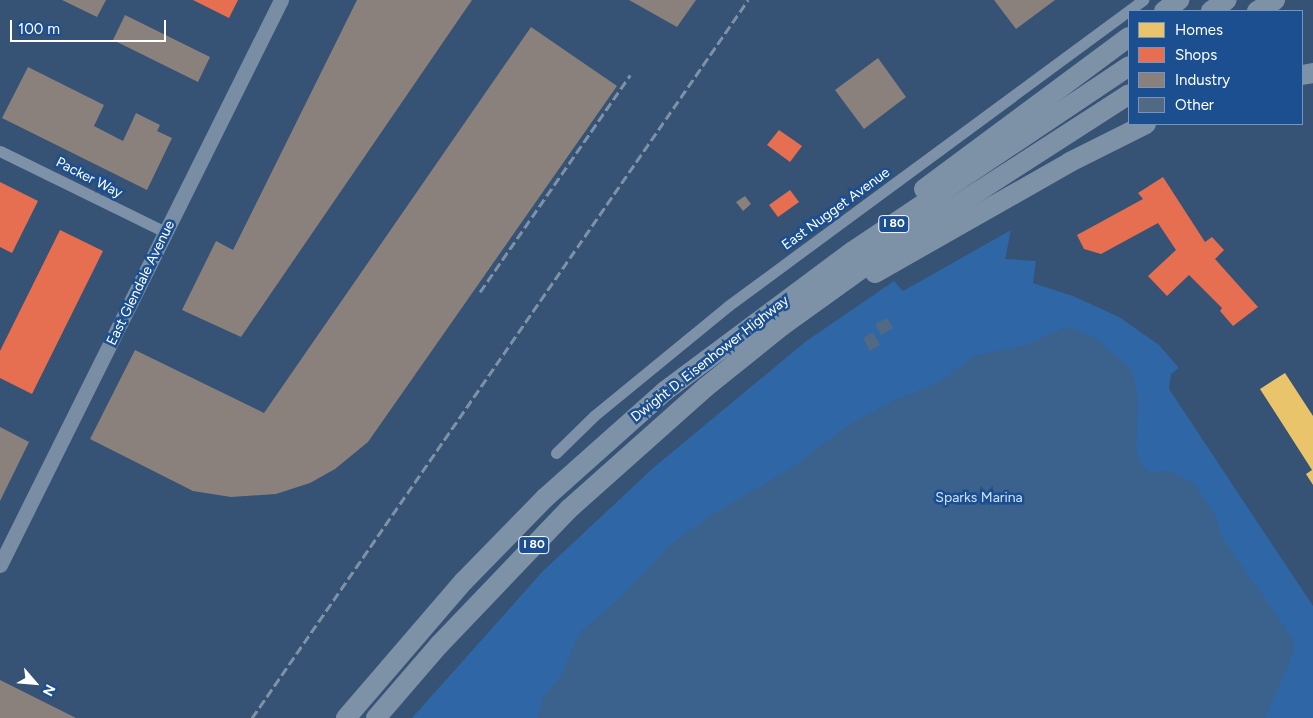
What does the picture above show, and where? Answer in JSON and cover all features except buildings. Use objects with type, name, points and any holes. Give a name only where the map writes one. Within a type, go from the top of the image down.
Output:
[{"type":"highway","points":[[1165,10],[1179,0]]},
{"type":"highway","points":[[1212,10],[1227,0]]},
{"type":"highway","points":[[1259,10],[1275,0]]},
{"type":"highway","points":[[665,391],[707,349],[1128,38]]},
{"type":"highway","name":"Dwight D. Eisenhower Highway","points":[[346,718],[419,630],[477,567],[545,498],[665,391],[853,251],[1128,67]]},
{"type":"highway","name":"Dwight D. Eisenhower Highway","points":[[376,718],[440,645],[569,509],[706,387],[782,326],[892,247],[1128,95]]},
{"type":"highway","points":[[706,387],[741,370],[872,275],[1070,162],[1144,125]]},
{"type":"street","name":"East Glendale Avenue","points":[[0,565],[281,0]]},
{"type":"street","name":"East Nugget Avenue","points":[[1129,10],[1143,0]]},
{"type":"street","name":"East Nugget Avenue","points":[[556,453],[595,415],[728,306],[1128,11]]},
{"type":"street","name":"Packer Way","points":[[0,150],[165,232]]},
{"type":"green space","name":"Sparks Marina","points":[[1011,230],[1005,259],[1036,261],[1033,283],[1073,296],[1119,317],[1159,345],[1179,368],[1171,374],[1169,389],[1313,606],[1313,718],[412,718],[542,572],[653,468],[805,342],[894,281],[903,291]]},
{"type":"shaded area","name":"Sparks Marina","points":[[1064,328],[1074,329],[1096,339],[1132,370],[1138,399],[1136,448],[1139,461],[1148,472],[1169,471],[1194,483],[1214,513],[1223,539],[1293,639],[1294,646],[1291,658],[1265,718],[537,718],[543,697],[560,678],[580,632],[622,596],[672,543],[713,514],[793,467],[847,426],[891,402],[939,382],[974,356],[1022,346]]},
{"type":"railway","points":[[252,718],[748,0]]},
{"type":"railway","points":[[480,292],[630,75]]}]
